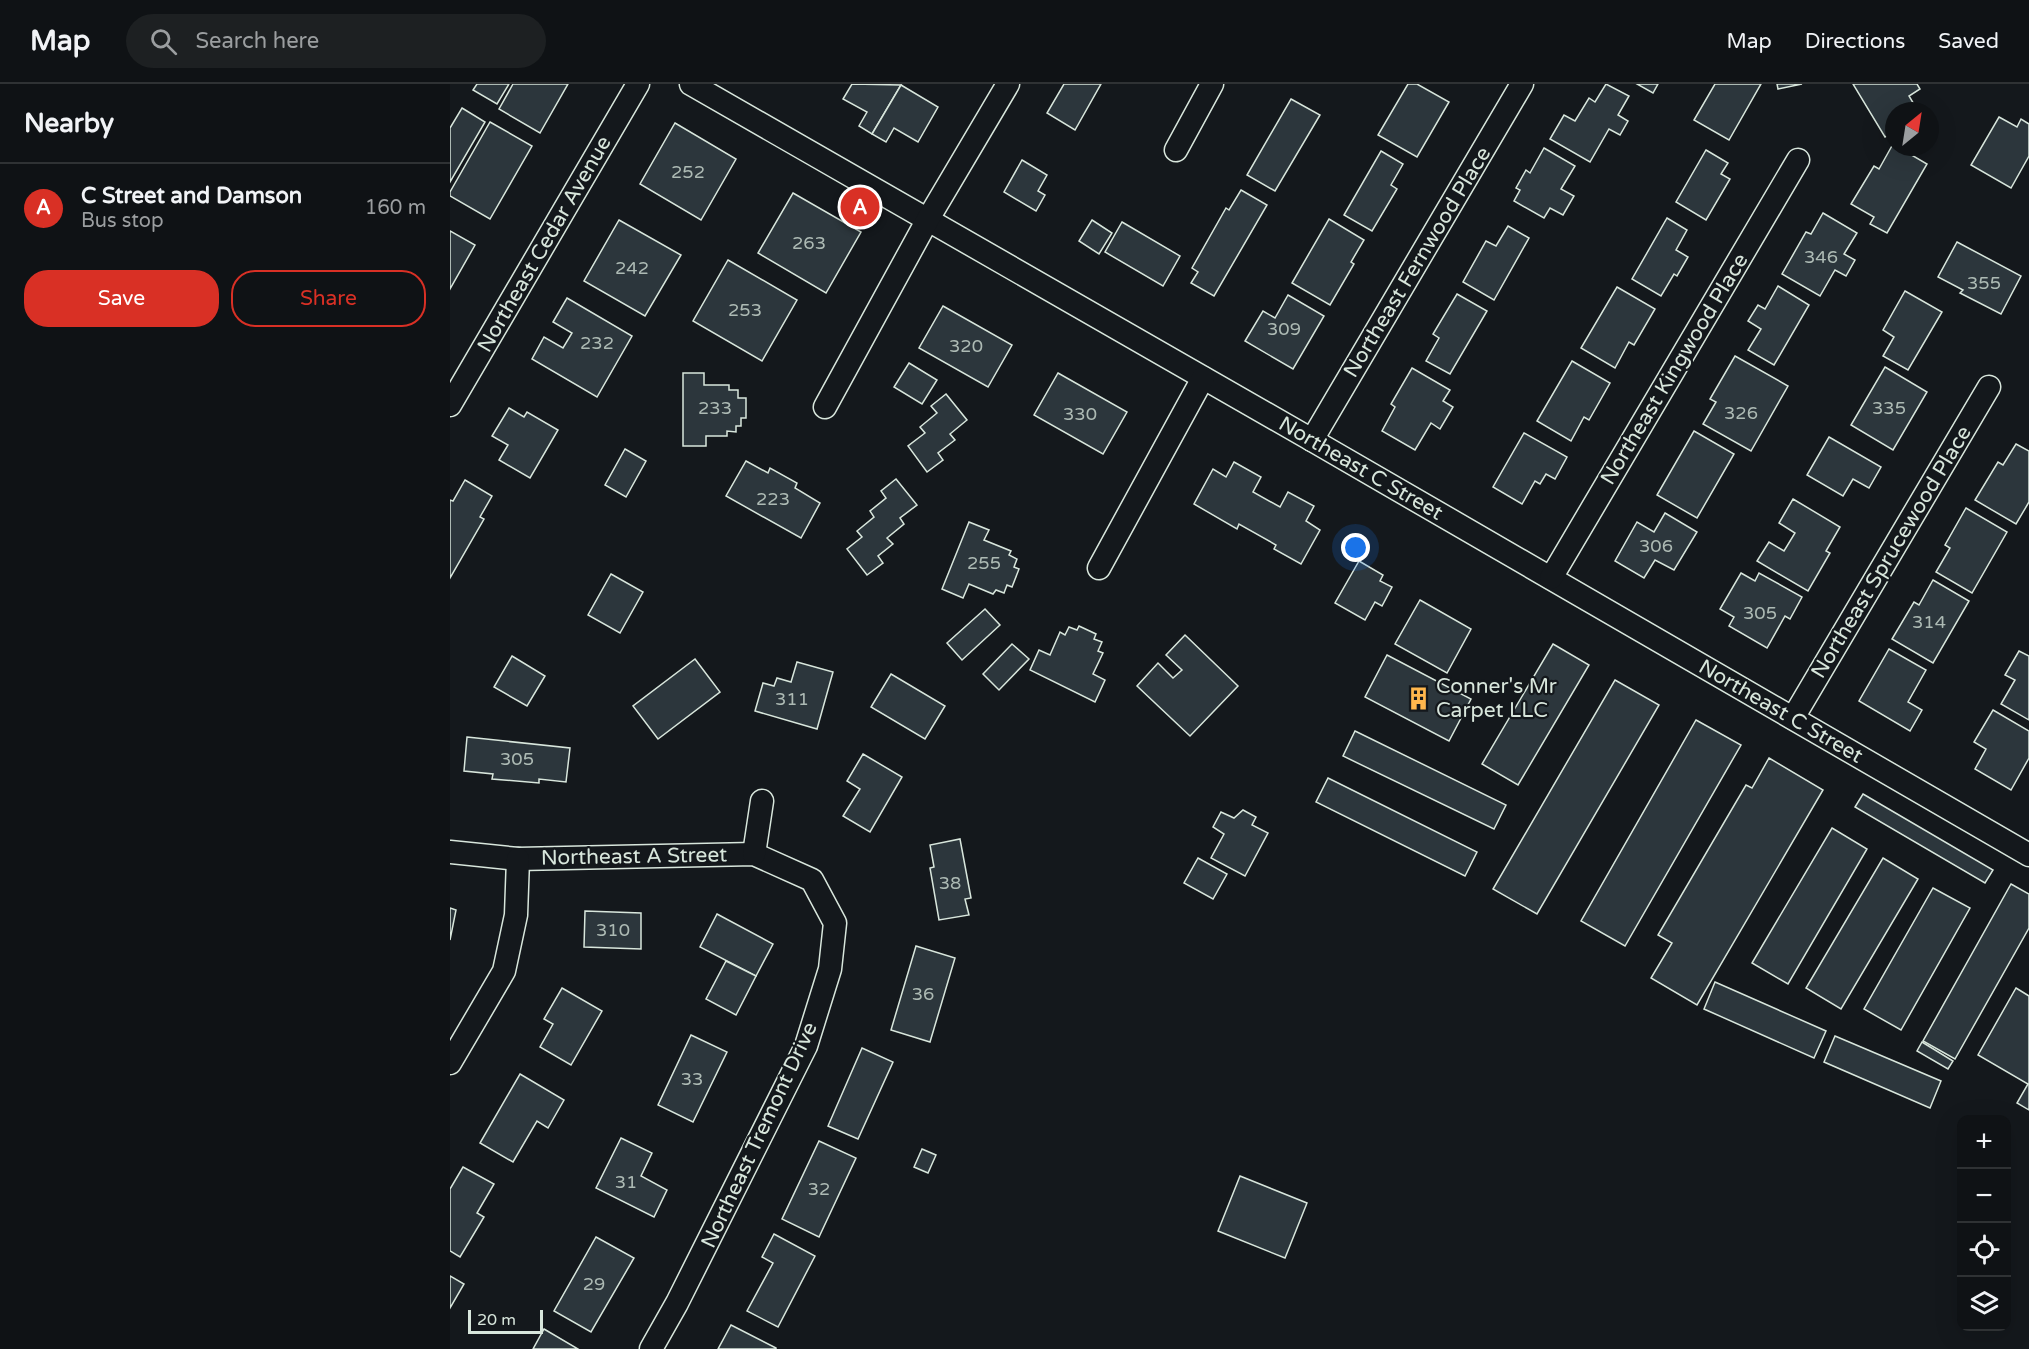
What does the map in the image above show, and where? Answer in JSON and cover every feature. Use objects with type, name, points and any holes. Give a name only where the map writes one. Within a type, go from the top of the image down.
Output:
[{"type":"street","name":"Northeast Cedar Avenue","points":[[450,405],[638,84]]},
{"type":"street","name":"Northeast C Street","points":[[690,84],[1312,440],[2029,855]]},
{"type":"street","points":[[825,407],[928,219],[1008,84]]},
{"type":"street","points":[[1176,150],[1212,84]]},
{"type":"street","name":"Northeast Fernwood Place","points":[[1312,440],[1522,84]]},
{"type":"street","name":"Northeast Kingwood Place","points":[[1551,578],[1797,160]]},
{"type":"street","points":[[1099,568],[1203,378]]},
{"type":"street","name":"Northeast Sprucewood Place","points":[[1793,718],[1989,387]]},
{"type":"street","points":[[754,854],[762,801]]},
{"type":"street","name":"Northeast A Street","points":[[450,852],[518,859],[754,854],[812,880]]},
{"type":"street","points":[[450,1063],[504,971],[516,915],[518,859]]},
{"type":"street","name":"Northeast Tremont Drive","points":[[651,1349],[677,1303],[806,1046],[830,969],[835,923],[812,880]]},
{"type":"building","points":[[477,84],[509,84],[497,104],[473,90]]},
{"type":"building","points":[[513,84],[568,84],[540,133],[499,109]]},
{"type":"building","points":[[852,84],[901,85],[872,134],[859,126],[867,112],[843,99]]},
{"type":"building","points":[[1064,84],[1101,84],[1075,130],[1047,113]]},
{"type":"building","points":[[1408,84],[1417,84],[1449,102],[1417,157],[1378,135]]},
{"type":"building","points":[[1606,84],[1629,96],[1618,115],[1628,121],[1620,135],[1609,129],[1590,162],[1550,139],[1564,115],[1575,121],[1589,98],[1595,102]]},
{"type":"building","points":[[1637,84],[1658,84],[1653,93]]},
{"type":"building","points":[[1715,84],[1761,84],[1729,140],[1694,120]]},
{"type":"building","points":[[1777,84],[1802,84],[1778,89]]},
{"type":"building","points":[[1853,84],[1917,84],[1920,89],[1909,96],[1913,102],[1885,102],[1885,137]]},
{"type":"building","points":[[901,85],[938,107],[918,142],[894,128],[886,142],[872,134]]},
{"type":"building","points":[[1291,99],[1320,115],[1275,191],[1247,175]]},
{"type":"building","points":[[462,108],[485,122],[450,182],[450,128]]},
{"type":"building","points":[[1999,117],[2017,127],[2021,119],[2029,124],[2029,156],[2011,188],[1971,165]]},
{"type":"building","points":[[490,122],[532,146],[490,219],[450,196],[450,192]]},
{"type":"building","points":[[675,123],[736,159],[701,220],[640,184]]},
{"type":"building","points":[[1544,148],[1575,166],[1561,189],[1574,196],[1563,215],[1550,208],[1544,218],[1514,201],[1520,190],[1516,188],[1526,170],[1530,173]]},
{"type":"building","points":[[1706,150],[1728,163],[1721,174],[1730,179],[1706,220],[1676,202]]},
{"type":"building","points":[[1381,151],[1403,164],[1391,185],[1397,189],[1372,231],[1344,215]]},
{"type":"building","points":[[1886,156],[1913,156],[1927,164],[1887,233],[1870,224],[1874,217],[1851,204],[1874,166],[1879,169]]},
{"type":"building","points":[[1022,160],[1047,175],[1038,191],[1045,195],[1036,211],[1004,192]]},
{"type":"building","points":[[1241,190],[1267,205],[1214,296],[1191,283],[1198,272],[1192,268],[1226,208],[1229,210]]},
{"type":"building","points":[[793,193],[861,232],[826,293],[758,253]]},
{"type":"building","points":[[1823,213],[1857,233],[1844,254],[1855,260],[1846,276],[1835,270],[1820,296],[1782,274],[1806,232],[1811,234]]},
{"type":"building","points":[[1667,218],[1687,230],[1676,250],[1688,257],[1677,276],[1674,274],[1661,296],[1632,279]]},
{"type":"building","points":[[1329,219],[1364,240],[1351,262],[1354,264],[1330,305],[1292,283]]},
{"type":"building","points":[[619,220],[681,255],[645,316],[584,281]]},
{"type":"building","points":[[1092,220],[1112,233],[1099,254],[1079,241]]},
{"type":"building","points":[[1122,222],[1180,256],[1163,286],[1105,252]]},
{"type":"building","points":[[1508,226],[1529,238],[1494,300],[1463,282],[1486,241],[1496,246]]},
{"type":"building","points":[[450,231],[475,245],[450,289]]},
{"type":"building","points":[[1957,242],[2021,276],[2001,314],[1960,293],[1963,290],[1938,277]]},
{"type":"building","points":[[728,260],[797,300],[762,361],[693,321]]},
{"type":"building","points":[[1778,286],[1809,305],[1774,365],[1748,350],[1761,329],[1748,321],[1758,305],[1765,309]]},
{"type":"building","points":[[1617,287],[1655,309],[1634,345],[1629,342],[1615,368],[1581,348]]},
{"type":"building","points":[[1905,291],[1942,312],[1908,370],[1883,356],[1894,337],[1883,330]]},
{"type":"building","points":[[1457,294],[1487,311],[1450,374],[1426,361],[1439,338],[1433,334]]},
{"type":"building","points":[[1288,295],[1324,316],[1293,369],[1245,341],[1263,311],[1275,318]]},
{"type":"building","points":[[567,298],[632,336],[597,397],[532,359],[544,337],[563,348],[572,333],[553,322]]},
{"type":"building","points":[[943,306],[1012,345],[988,387],[919,348]]},
{"type":"building","points":[[1735,356],[1788,386],[1751,451],[1703,424],[1716,402],[1710,399]]},
{"type":"building","points":[[1572,361],[1610,383],[1589,420],[1584,417],[1571,441],[1537,421]]},
{"type":"building","points":[[909,363],[937,380],[922,404],[894,387]]},
{"type":"building","points":[[1885,367],[1927,392],[1893,450],[1851,425]]},
{"type":"building","points":[[1412,368],[1450,390],[1443,401],[1453,407],[1440,429],[1431,423],[1415,450],[1382,431],[1395,407],[1391,404]]},
{"type":"building","points":[[683,373],[704,373],[704,385],[729,385],[729,390],[738,390],[738,398],[746,398],[746,418],[741,418],[741,426],[736,426],[736,432],[727,431],[727,436],[706,436],[706,446],[683,446]]},
{"type":"building","points":[[1058,373],[1127,412],[1103,454],[1034,415]]},
{"type":"building","points":[[946,394],[967,420],[950,434],[955,440],[938,453],[943,460],[927,472],[908,446],[925,433],[920,427],[937,413],[931,406]]},
{"type":"building","points":[[509,408],[524,417],[527,412],[558,430],[530,478],[499,460],[508,445],[492,436]]},
{"type":"building","points":[[1694,431],[1734,454],[1697,518],[1657,495]]},
{"type":"building","points":[[1524,433],[1567,457],[1555,479],[1546,474],[1540,484],[1535,481],[1522,504],[1493,487]]},
{"type":"building","points":[[1829,437],[1881,467],[1869,488],[1853,479],[1843,496],[1807,475]]},
{"type":"building","points":[[2016,444],[2029,451],[2029,502],[2016,524],[1975,500],[1998,462],[2003,465]]},
{"type":"building","points":[[625,449],[646,461],[626,497],[605,485]]},
{"type":"building","points":[[746,461],[768,473],[770,468],[797,483],[795,488],[820,503],[801,538],[726,496]]},
{"type":"building","points":[[1234,462],[1261,477],[1253,492],[1280,507],[1288,492],[1314,506],[1306,521],[1320,530],[1301,564],[1274,549],[1276,545],[1239,524],[1237,529],[1194,504],[1213,469],[1226,477]]},
{"type":"building","points":[[896,479],[917,505],[900,518],[904,524],[887,538],[893,544],[878,556],[883,563],[867,575],[847,549],[862,537],[857,531],[874,517],[870,511],[886,498],[881,491]]},
{"type":"building","points":[[465,480],[492,496],[480,517],[484,519],[450,578],[450,500],[453,501]]},
{"type":"building","points":[[1793,499],[1840,527],[1826,551],[1830,553],[1808,591],[1757,561],[1769,542],[1784,551],[1795,533],[1779,523]]},
{"type":"building","points":[[1966,508],[2007,532],[1972,593],[1936,572],[1950,548],[1945,545]]},
{"type":"building","points":[[1665,513],[1697,532],[1674,570],[1655,560],[1644,578],[1615,561],[1637,522],[1654,532]]},
{"type":"building","points":[[969,522],[989,530],[984,540],[1011,551],[1009,555],[1017,559],[1014,567],[1019,569],[1012,587],[1007,585],[1004,593],[996,590],[993,594],[969,584],[963,598],[942,589]]},
{"type":"building","points":[[1359,561],[1383,575],[1380,581],[1392,587],[1382,606],[1375,602],[1365,620],[1335,603]]},
{"type":"building","points":[[1741,573],[1755,581],[1759,573],[1802,597],[1790,619],[1785,616],[1767,648],[1729,626],[1734,617],[1720,609]]},
{"type":"building","points":[[611,574],[643,592],[620,633],[588,615]]},
{"type":"building","points":[[1933,580],[1969,601],[1933,663],[1892,639],[1914,602],[1919,605]]},
{"type":"building","points":[[1420,600],[1471,629],[1447,673],[1395,644]]},
{"type":"building","points":[[985,609],[1000,625],[962,660],[947,643]]},
{"type":"building","points":[[1079,626],[1096,634],[1094,639],[1102,642],[1098,651],[1103,653],[1093,674],[1105,680],[1095,702],[1030,670],[1039,650],[1050,655],[1060,632],[1065,635],[1069,627],[1077,630]]},
{"type":"building","points":[[1185,635],[1238,686],[1190,736],[1137,686],[1158,663],[1173,678],[1182,670],[1166,655]]},
{"type":"building","points":[[1012,644],[1029,659],[999,690],[983,674]]},
{"type":"building","points":[[1553,644],[1589,665],[1518,785],[1482,764]]},
{"type":"building","points":[[1889,649],[1926,670],[1908,702],[1922,710],[1910,731],[1859,701]]},
{"type":"building","points":[[2019,651],[2029,656],[2029,720],[2001,704],[2015,680],[2005,675]]},
{"type":"building","name":"Conner's Mr Carpet LLC","points":[[1387,655],[1471,699],[1449,741],[1365,697]]},
{"type":"building","points":[[512,656],[545,676],[527,706],[494,687]]},
{"type":"building","points":[[695,659],[720,692],[658,739],[633,706]]},
{"type":"building","points":[[797,662],[833,672],[817,729],[755,711],[763,683],[774,686],[777,678],[791,682]]},
{"type":"building","points":[[891,674],[945,706],[925,739],[871,707]]},
{"type":"building","points":[[1615,680],[1659,705],[1537,914],[1493,889]]},
{"type":"building","points":[[1993,710],[2029,731],[2029,758],[2011,790],[1975,769],[1986,749],[1974,742]]},
{"type":"building","points":[[1696,720],[1741,745],[1625,946],[1581,921]]},
{"type":"building","points":[[1355,731],[1506,805],[1494,829],[1343,756]]},
{"type":"building","points":[[467,737],[570,748],[566,782],[539,779],[539,783],[492,779],[493,774],[464,771]]},
{"type":"building","points":[[863,754],[902,777],[870,832],[843,816],[860,789],[847,781]]},
{"type":"building","points":[[1769,758],[1823,790],[1697,1005],[1651,978],[1672,943],[1658,935],[1746,785],[1752,788]]},
{"type":"building","points":[[1328,778],[1477,852],[1465,876],[1316,802]]},
{"type":"building","points":[[1863,794],[1993,870],[1985,883],[1855,807]]},
{"type":"building","points":[[1243,810],[1256,817],[1252,825],[1268,833],[1245,876],[1211,858],[1224,834],[1213,827],[1221,812],[1234,818]]},
{"type":"building","points":[[1832,828],[1867,849],[1788,984],[1752,963]]},
{"type":"building","points":[[960,839],[971,898],[965,899],[969,915],[939,920],[930,868],[934,867],[930,845]]},
{"type":"building","points":[[1198,858],[1227,874],[1213,899],[1184,883]]},
{"type":"building","points":[[1883,858],[1918,879],[1841,1009],[1806,988]]},
{"type":"building","points":[[2011,884],[2029,894],[2029,928],[1955,1059],[1923,1041]]},
{"type":"building","points":[[1933,888],[1970,908],[1901,1030],[1864,1009]]},
{"type":"building","points":[[450,908],[456,910],[450,940]]},
{"type":"building","points":[[585,911],[641,913],[641,949],[584,947]]},
{"type":"building","points":[[717,914],[773,944],[756,976],[700,947]]},
{"type":"building","points":[[916,946],[955,958],[930,1042],[891,1030]]},
{"type":"building","points":[[726,961],[756,976],[736,1015],[706,999]]},
{"type":"building","points":[[1715,982],[1826,1031],[1814,1058],[1704,1009]]},
{"type":"building","points":[[562,988],[602,1011],[571,1065],[540,1047],[553,1024],[544,1019]]},
{"type":"building","points":[[2016,988],[2029,996],[2029,1110],[2017,1103],[2028,1084],[1978,1055]]},
{"type":"building","points":[[691,1035],[727,1052],[693,1122],[658,1105]]},
{"type":"building","points":[[1835,1036],[1941,1081],[1930,1108],[1824,1062]]},
{"type":"building","points":[[1922,1042],[1953,1061],[1948,1069],[1917,1051]]},
{"type":"building","points":[[862,1048],[893,1062],[858,1139],[828,1126]]},
{"type":"building","points":[[520,1074],[564,1100],[548,1128],[537,1121],[513,1162],[480,1143]]},
{"type":"building","points":[[621,1138],[652,1153],[641,1176],[667,1190],[654,1217],[596,1188]]},
{"type":"building","points":[[819,1141],[856,1158],[819,1237],[782,1219]]},
{"type":"building","points":[[922,1149],[936,1155],[928,1173],[914,1167]]},
{"type":"building","points":[[463,1167],[494,1184],[477,1213],[484,1217],[460,1257],[450,1251],[450,1189]]},
{"type":"building","points":[[1240,1176],[1307,1203],[1285,1258],[1218,1231]]},
{"type":"building","points":[[774,1234],[815,1256],[778,1327],[747,1311],[773,1263],[762,1257]]},
{"type":"building","points":[[596,1237],[634,1258],[591,1332],[554,1311]]},
{"type":"building","points":[[450,1276],[464,1284],[450,1308]]},
{"type":"building","points":[[731,1325],[776,1348],[776,1349],[718,1349]]},
{"type":"building","points":[[544,1329],[578,1349],[533,1349]]},
{"type":"place","name":"C Street and Damson","points":[[860,207]]},
{"type":"place","name":"Conner's Mr Carpet LLC","points":[[1418,698]]}]
